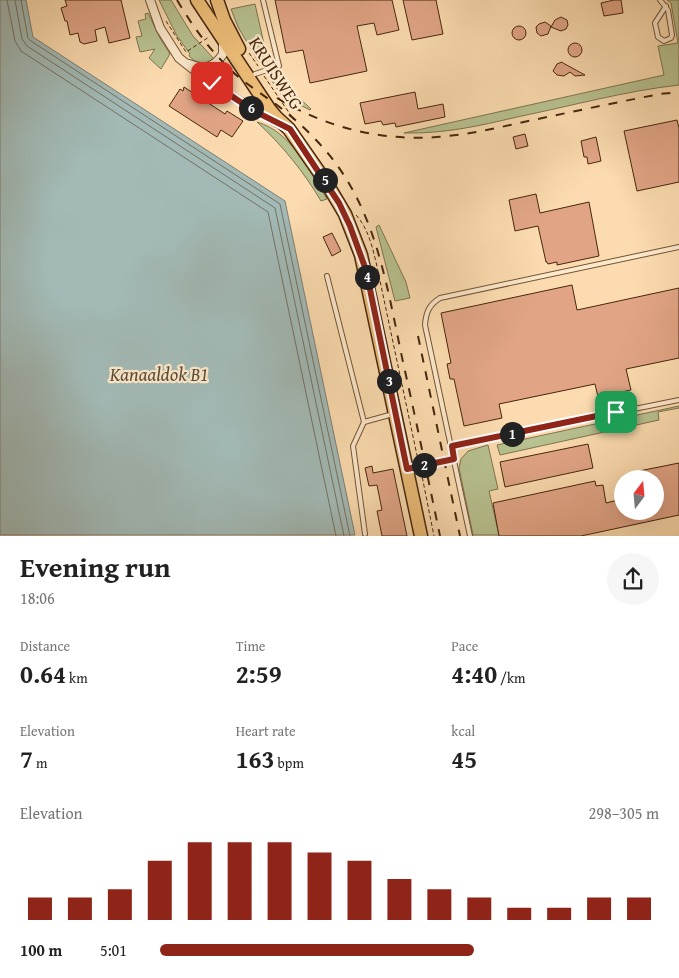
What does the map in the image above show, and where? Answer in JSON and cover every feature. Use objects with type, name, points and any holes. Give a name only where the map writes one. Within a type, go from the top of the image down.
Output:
[{"type":"main road","name":"KRUISWEG","points":[[197,0],[276,118],[290,129]]},
{"type":"main road","name":"KRUISWEG","points":[[217,0],[230,32],[286,118],[290,129]]},
{"type":"main road","points":[[290,129],[339,203],[361,254],[421,536]]},
{"type":"street","points":[[150,0],[160,28],[180,58],[198,74],[254,111],[290,129]]},
{"type":"street","points":[[180,58],[197,67],[205,68],[212,66],[223,54],[224,48],[220,34]]},
{"type":"lane","points":[[256,74],[279,66],[263,0]]},
{"type":"lane","points":[[660,0],[666,6],[672,35],[671,38],[664,41],[658,37],[655,23],[666,6]]},
{"type":"lane","points":[[470,536],[425,324],[426,315],[433,302],[440,298],[679,247]]},
{"type":"lane","points":[[327,276],[364,422],[353,446],[365,534]]},
{"type":"lane","points":[[452,446],[679,400]]},
{"type":"lane","points":[[364,422],[395,413]]},
{"type":"lane","points":[[407,469],[454,459]]},
{"type":"path","points":[[165,18],[186,52],[220,34]]},
{"type":"green space","points":[[159,0],[171,0],[193,36],[214,59],[207,63],[201,63],[189,56],[190,54],[177,36]]},
{"type":"green space","points":[[667,0],[679,0],[679,85],[618,95],[461,129],[404,133],[664,75],[658,46],[678,43],[671,3]]},
{"type":"green space","points":[[255,4],[267,57],[258,61],[238,27],[231,9]]},
{"type":"green space","points":[[148,13],[170,54],[161,69],[149,58],[155,49],[140,52],[136,37],[142,36],[138,21],[146,19],[145,14]]},
{"type":"green space","points":[[274,75],[311,109],[282,96],[270,78]]},
{"type":"green space","points":[[257,122],[280,134],[290,143],[327,199],[321,201],[292,159]]},
{"type":"green space","points":[[379,225],[406,282],[410,298],[395,301],[376,227]]},
{"type":"green space","points":[[679,406],[679,408],[658,412],[659,420],[500,455],[497,445]]},
{"type":"green space","points":[[488,445],[498,489],[489,491],[499,535],[473,535],[459,468],[461,459],[468,451]]},
{"type":"water","name":"Kanaaldok B1","points":[[0,0],[26,0],[33,37],[285,201],[355,535],[0,535]]},
{"type":"building","points":[[65,0],[121,0],[130,38],[109,43],[105,27],[95,30],[97,41],[84,44],[80,42],[78,33],[70,35],[67,21],[65,21],[61,8],[67,6]]},
{"type":"building","points":[[275,0],[392,0],[399,30],[377,35],[374,23],[357,26],[367,71],[310,83],[303,50],[286,53]]},
{"type":"building","points":[[403,0],[436,0],[443,34],[412,40]]},
{"type":"building","points":[[621,0],[623,13],[604,16],[601,3]]},
{"type":"building","points":[[561,17],[567,20],[568,25],[566,29],[561,31],[551,27],[555,20]]},
{"type":"building","points":[[545,22],[551,26],[548,34],[541,36],[537,33],[536,27]]},
{"type":"building","points":[[519,26],[524,28],[526,33],[524,38],[519,40],[514,38],[512,33],[514,28]]},
{"type":"building","points":[[575,43],[580,45],[582,50],[580,55],[575,57],[570,55],[568,50],[570,45]]},
{"type":"building","points":[[562,62],[585,75],[575,76],[570,72],[564,76],[557,75],[553,71],[557,64]]},
{"type":"building","points":[[184,87],[225,114],[227,111],[243,121],[232,137],[221,130],[217,137],[169,106],[180,89],[183,91]]},
{"type":"building","points":[[415,92],[418,109],[443,104],[445,117],[396,127],[395,123],[383,125],[381,121],[365,124],[360,103]]},
{"type":"building","points":[[677,120],[679,128],[679,182],[637,191],[624,131]]},
{"type":"building","points":[[525,134],[528,146],[516,149],[513,137]]},
{"type":"building","points":[[596,137],[601,161],[588,164],[587,157],[584,157],[581,141]]},
{"type":"building","points":[[536,194],[540,213],[589,202],[599,256],[557,265],[557,262],[548,264],[538,226],[515,231],[509,200]]},
{"type":"building","points":[[332,233],[341,251],[332,256],[323,237]]},
{"type":"building","points":[[572,285],[577,310],[679,288],[679,358],[626,369],[631,390],[598,397],[595,384],[499,404],[502,418],[464,426],[454,379],[450,379],[447,364],[451,363],[441,313]]},
{"type":"building","points":[[588,444],[593,468],[505,487],[500,462]]},
{"type":"building","points":[[679,463],[679,515],[664,518],[664,470],[644,470]]},
{"type":"building","points":[[372,466],[373,473],[393,469],[407,536],[382,536],[377,511],[382,510],[377,485],[369,486],[365,468]]},
{"type":"building","points":[[595,481],[596,486],[603,485],[606,503],[614,501],[614,520],[656,520],[581,536],[499,536],[493,503]]},
{"type":"railway","points":[[177,0],[203,39],[226,66],[293,118],[321,146],[349,183],[361,207],[371,232],[386,283],[440,536]]},
{"type":"railway","points":[[277,98],[317,118],[359,131],[381,135],[426,138],[480,131],[644,97],[679,92]]},
{"type":"railway","points":[[418,336],[460,536]]},
{"type":"route","points":[[212,83],[254,111],[290,129],[339,203],[350,226],[366,270],[407,469],[454,459],[452,446],[616,412]]}]
